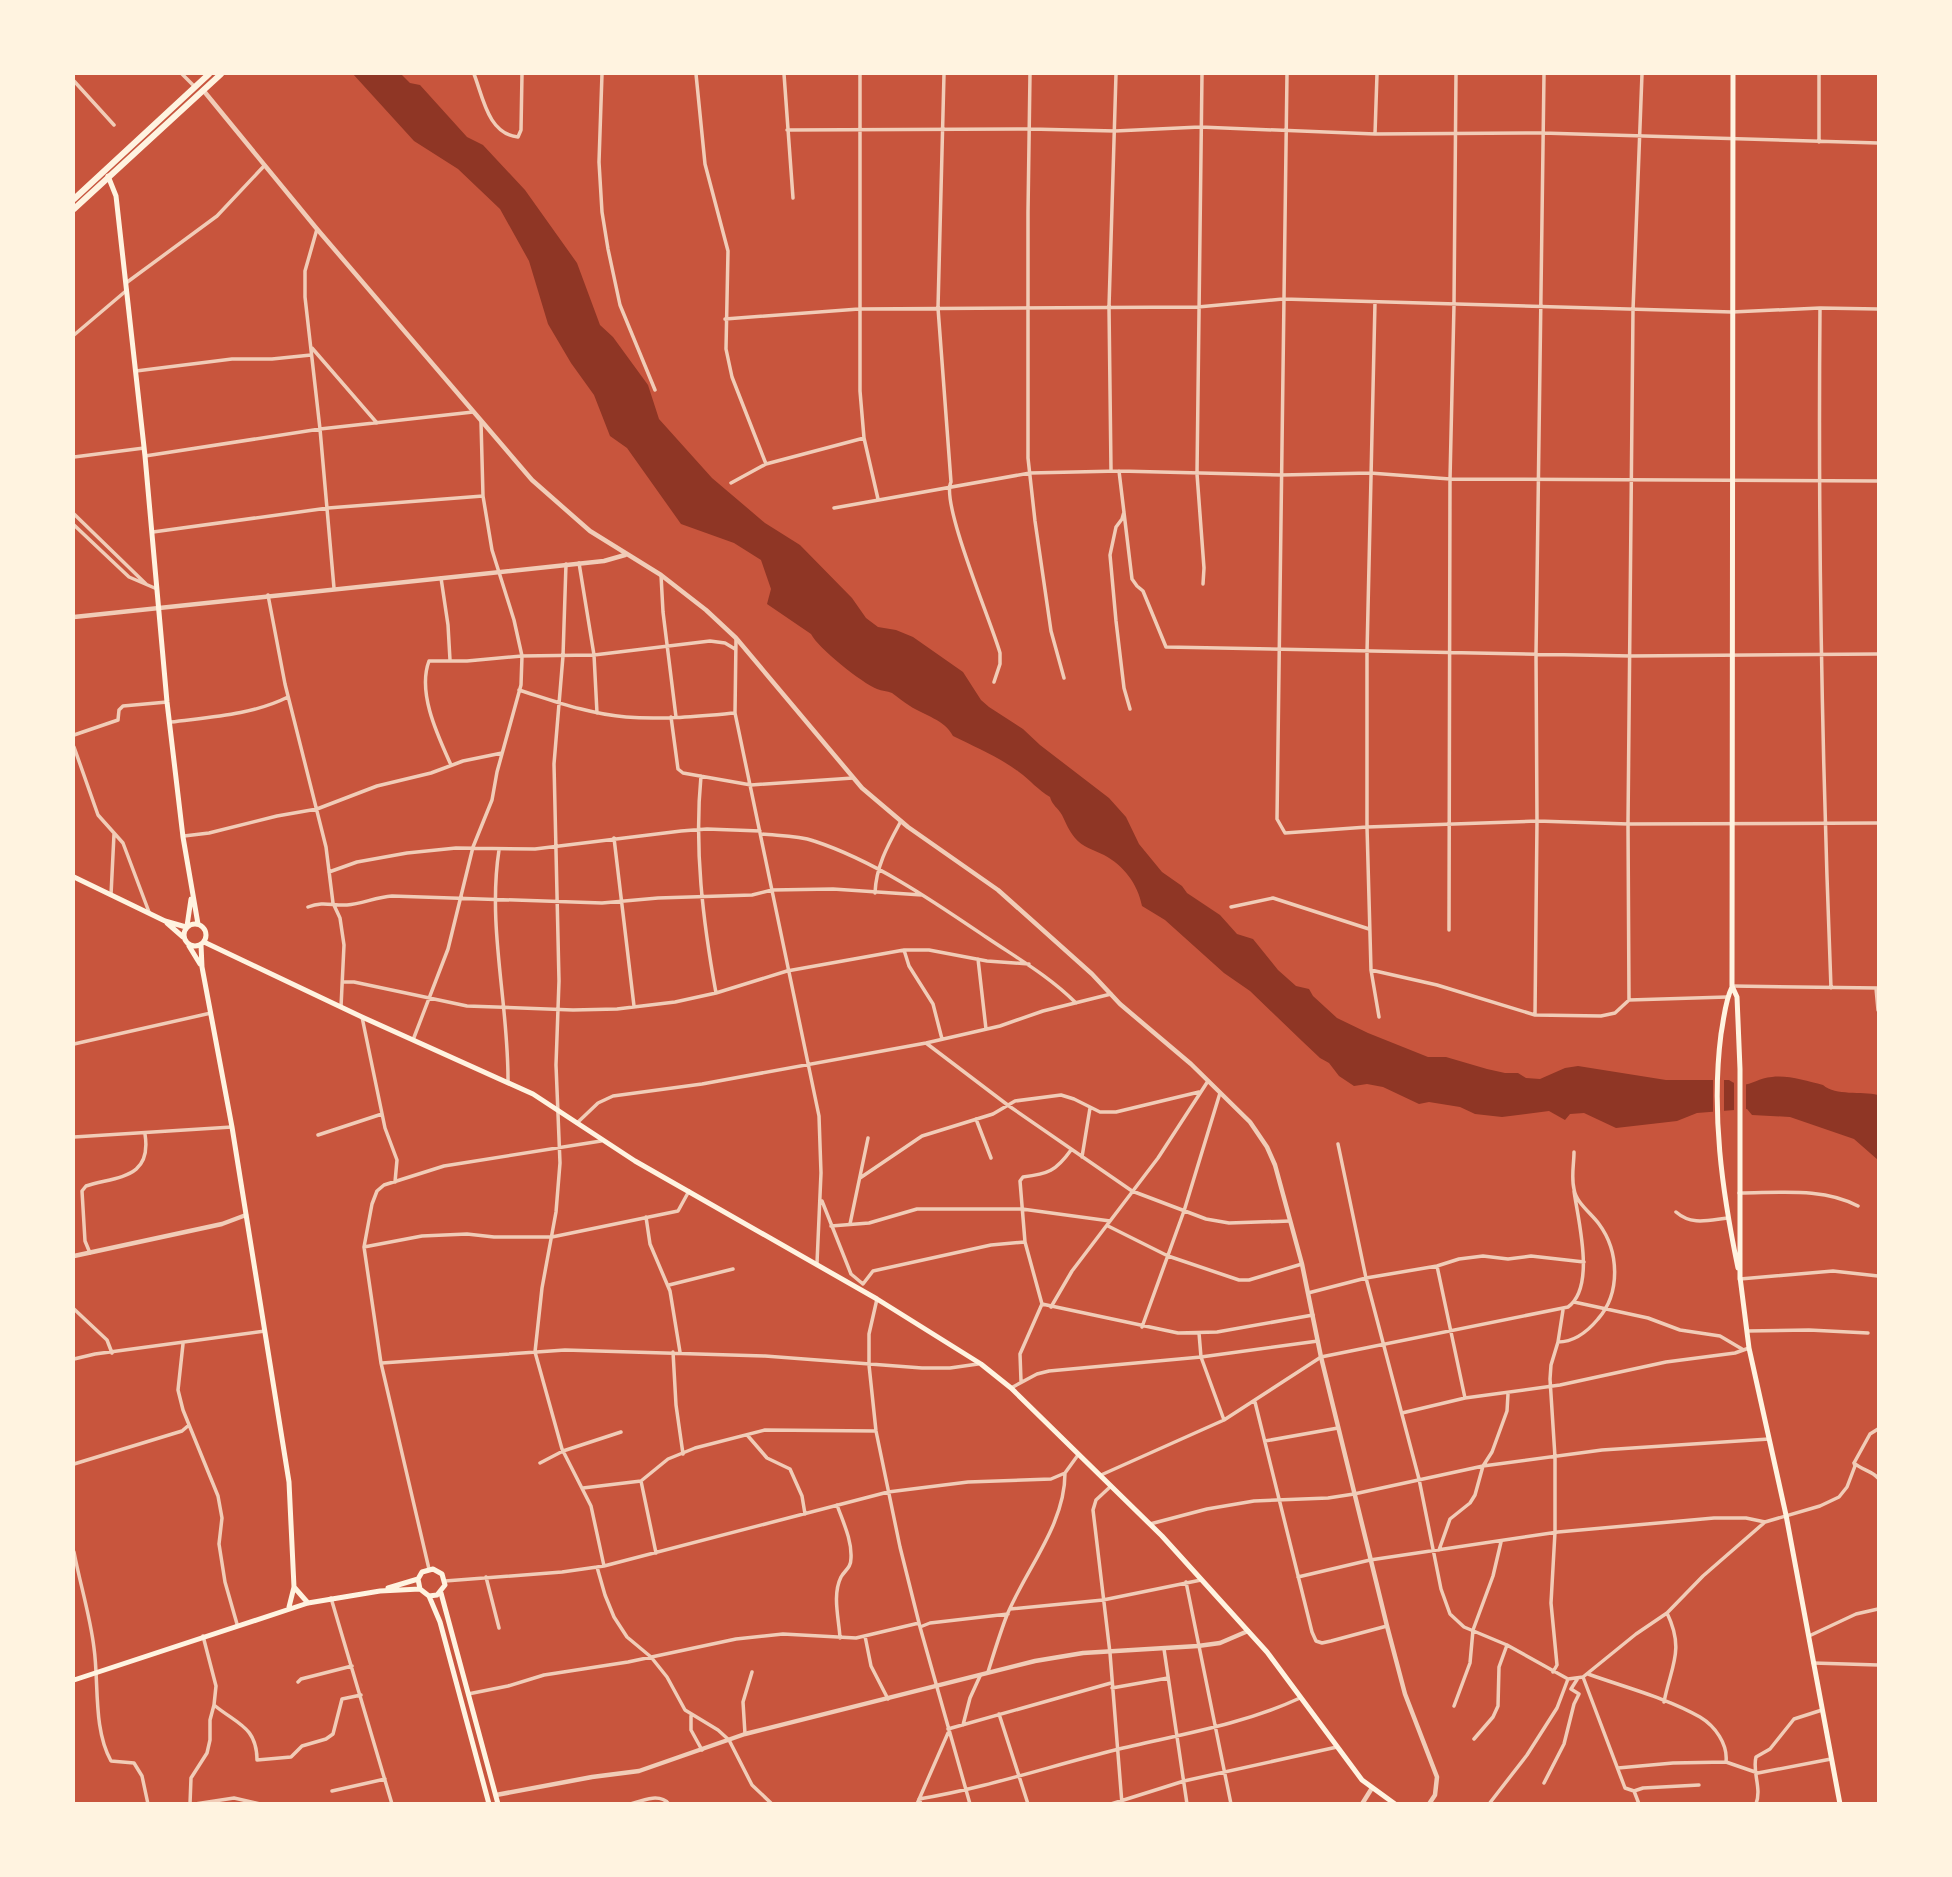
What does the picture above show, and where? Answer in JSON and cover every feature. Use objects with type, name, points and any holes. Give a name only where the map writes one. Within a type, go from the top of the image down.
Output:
[{"type":"highway","points":[[74,198],[209,74]]},
{"type":"highway","points":[[74,209],[221,74]]},
{"type":"main road","points":[[1733,74],[1732,986],[1737,998],[1740,1069],[1740,1279]]},
{"type":"main road","points":[[108,176],[116,196],[145,456],[167,702],[191,896],[198,924],[221,950]]},
{"type":"main road","points":[[74,877],[165,921],[187,927],[198,924]]},
{"type":"main road","points":[[183,937],[191,896]]},
{"type":"main road","points":[[165,921],[183,937],[202,967]]},
{"type":"main road","points":[[206,933],[202,943],[202,967],[232,1127],[289,1482],[294,1587],[289,1607]]},
{"type":"main road","points":[[189,946],[202,943],[221,950],[533,1094],[601,1141],[817,1265],[861,1286],[981,1364],[1011,1388],[1150,1524],[1203,1580],[1302,1697],[1362,1780],[1395,1804]]},
{"type":"main road","points":[[1732,986],[1727,997],[1718,1070],[1718,1142],[1740,1279],[1747,1331],[1746,1349],[1786,1515],[1840,1804]]},
{"type":"main road","points":[[419,1589],[418,1579],[422,1572],[429,1569],[440,1572],[445,1581],[441,1592],[498,1804]]},
{"type":"main road","points":[[380,1591],[418,1579]]},
{"type":"main road","points":[[294,1587],[308,1603]]},
{"type":"main road","points":[[74,1680],[289,1607],[380,1591],[419,1589],[429,1596],[440,1622],[489,1804]]},
{"type":"main road","points":[[429,1596],[441,1592]]},
{"type":"street","points":[[181,74],[195,87]]},
{"type":"street","points":[[474,74],[488,113],[498,130],[508,136],[517,137],[522,130],[522,74]]},
{"type":"street","points":[[602,74],[599,162],[602,212],[608,249],[620,305],[654,390]]},
{"type":"street","points":[[696,74],[705,164],[727,251],[726,349],[732,377],[766,464]]},
{"type":"street","points":[[783,74],[793,198]]},
{"type":"street","points":[[860,74],[860,391],[864,438],[878,499]]},
{"type":"street","points":[[944,74],[938,308],[951,482],[948,487],[961,542],[1000,653],[1000,664],[994,682]]},
{"type":"street","points":[[1030,74],[1027,387],[1030,472],[1051,631],[1064,678]]},
{"type":"street","points":[[1111,471],[1110,307],[1116,74]]},
{"type":"street","points":[[1202,74],[1197,474],[1203,584]]},
{"type":"street","points":[[1287,74],[1277,819],[1281,829],[1285,833],[1367,827],[1538,821],[1628,824],[1878,824]]},
{"type":"street","points":[[1375,134],[1377,74]]},
{"type":"street","points":[[1450,930],[1450,479],[1456,74]]},
{"type":"street","points":[[1535,1015],[1538,821],[1536,654],[1544,74]]},
{"type":"street","points":[[1629,1000],[1633,310],[1642,74]]},
{"type":"street","points":[[1818,142],[1819,74]]},
{"type":"street","points":[[74,81],[114,125]]},
{"type":"street","points":[[203,90],[317,229],[532,480],[590,531],[683,591],[736,638],[853,778],[901,821],[998,890],[1250,1122],[1267,1147],[1275,1165],[1302,1264],[1353,1494],[1387,1626],[1405,1694],[1437,1777],[1435,1795],[1429,1804]]},
{"type":"street","points":[[787,130],[1115,131],[1200,127],[1375,134],[1542,133],[1878,143]]},
{"type":"street","points":[[74,335],[126,286],[218,216],[264,166]]},
{"type":"street","points":[[317,229],[305,271],[305,297],[334,588]]},
{"type":"street","points":[[725,319],[859,309],[1198,307],[1283,299],[1732,312],[1820,308],[1878,309]]},
{"type":"street","points":[[1375,302],[1367,653],[1367,827],[1371,970],[1379,1017]]},
{"type":"street","points":[[1820,308],[1819,482],[1824,822],[1831,988]]},
{"type":"street","points":[[310,346],[377,423]]},
{"type":"street","points":[[135,371],[232,359],[311,355]]},
{"type":"street","points":[[145,456],[320,429],[473,412]]},
{"type":"street","points":[[413,1040],[448,949],[473,847],[492,800],[519,690],[522,656],[514,620],[497,571],[483,496],[481,422]]},
{"type":"street","points":[[731,483],[766,464],[864,438]]},
{"type":"street","points":[[74,457],[144,448]]},
{"type":"street","points":[[1119,471],[1132,579],[1143,591],[1166,648],[1631,656],[1878,654]]},
{"type":"street","points":[[834,508],[1030,472],[1282,475],[1370,473],[1450,479],[1538,480],[1878,481]]},
{"type":"street","points":[[151,532],[328,508],[483,496]]},
{"type":"street","points":[[1125,507],[1122,519],[1116,527],[1110,555],[1124,688],[1130,709]]},
{"type":"street","points":[[74,514],[147,585]]},
{"type":"street","points":[[74,525],[129,577],[157,589]]},
{"type":"street","points":[[74,617],[604,561],[627,555]]},
{"type":"street","points":[[579,563],[594,655],[597,713]]},
{"type":"street","points":[[566,564],[563,656],[554,764],[557,1110],[560,1146],[556,1212],[542,1288],[535,1353],[563,1451],[590,1506],[604,1566]]},
{"type":"street","points":[[661,575],[678,769],[683,774],[751,785],[853,778]]},
{"type":"street","points":[[441,578],[449,625],[450,660]]},
{"type":"street","points":[[268,595],[288,696],[326,847],[333,903],[340,918],[344,945],[341,1007]]},
{"type":"street","points":[[736,638],[736,713],[819,1116],[817,1265]]},
{"type":"street","points":[[451,765],[435,733],[431,717],[426,673],[429,661],[594,655],[710,641],[725,643],[735,649]]},
{"type":"street","points":[[519,690],[559,704],[626,717],[736,713]]},
{"type":"street","points":[[171,722],[256,710],[288,696]]},
{"type":"street","points":[[74,735],[118,720],[122,706],[167,702]]},
{"type":"street","points":[[74,747],[98,815],[123,843],[149,914]]},
{"type":"street","points":[[183,836],[209,833],[317,809],[359,792],[431,773],[463,761],[502,753]]},
{"type":"street","points":[[701,776],[699,830],[703,896],[716,993]]},
{"type":"street","points":[[875,893],[878,870],[885,850],[901,821]]},
{"type":"street","points":[[328,872],[356,862],[407,853],[473,847],[499,850],[555,848],[614,838],[699,830],[760,833],[811,840],[878,870],[922,895],[1028,964],[1076,1003]]},
{"type":"street","points":[[111,895],[114,834]]},
{"type":"street","points":[[614,838],[634,1006]]},
{"type":"street","points":[[499,850],[495,873],[495,899],[498,960],[507,1034],[508,1083]]},
{"type":"street","points":[[308,906],[319,903],[347,905],[392,896],[623,902],[752,895],[772,890],[833,889],[922,895]]},
{"type":"street","points":[[1231,907],[1273,898],[1370,929]]},
{"type":"street","points":[[342,982],[355,982],[467,1006],[617,1009],[675,1002],[716,993],[787,971],[904,950],[943,952],[1028,964]]},
{"type":"street","points":[[904,950],[909,966],[933,1004],[942,1039]]},
{"type":"street","points":[[978,959],[986,1029]]},
{"type":"street","points":[[1371,970],[1437,985],[1535,1015],[1601,1016],[1615,1013],[1629,1000],[1727,997]]},
{"type":"street","points":[[1732,986],[1877,988],[1878,1010]]},
{"type":"street","points":[[577,1123],[598,1103],[613,1097],[702,1084],[942,1039],[1111,994]]},
{"type":"street","points":[[74,1044],[212,1013]]},
{"type":"street","points":[[362,1017],[385,1128],[397,1160],[395,1182]]},
{"type":"street","points":[[926,1042],[1009,1106],[1132,1191],[1206,1219],[1229,1223],[1290,1221]]},
{"type":"street","points":[[1051,1307],[1059,1290],[1169,1143],[1208,1081]]},
{"type":"street","points":[[860,1178],[922,1136],[976,1119],[1015,1101],[1061,1094],[1100,1112],[1116,1112],[1199,1092]]},
{"type":"street","points":[[1142,1327],[1184,1211],[1220,1092]]},
{"type":"street","points":[[1082,1157],[1090,1108]]},
{"type":"street","points":[[318,1135],[383,1114]]},
{"type":"street","points":[[976,1119],[991,1158]]},
{"type":"street","points":[[74,1137],[232,1127]]},
{"type":"street","points":[[90,1253],[85,1241],[82,1191],[86,1186],[121,1178],[141,1166],[145,1158],[145,1134]]},
{"type":"street","points":[[850,1224],[868,1138]]},
{"type":"street","points":[[429,1569],[381,1363],[363,1247],[366,1224],[377,1191],[384,1185],[444,1166],[601,1141]]},
{"type":"street","points":[[1338,1144],[1366,1278],[1436,1551],[1441,1589],[1450,1614],[1464,1627],[1507,1645],[1568,1679],[1580,1678],[1636,1634],[1668,1613],[1703,1576],[1765,1522],[1820,1506],[1839,1497],[1847,1487],[1854,1463],[1870,1434],[1878,1429]]},
{"type":"street","points":[[1021,1381],[1020,1354],[1042,1304],[1025,1242],[1020,1181],[1023,1177],[1058,1168],[1071,1150]]},
{"type":"street","points":[[1574,1152],[1574,1191],[1584,1262],[1574,1303]]},
{"type":"street","points":[[363,1247],[422,1236],[467,1234],[552,1237],[678,1211],[689,1191]]},
{"type":"street","points":[[1558,1342],[1572,1340],[1578,1336],[1606,1309],[1612,1298],[1615,1282],[1614,1265],[1604,1231],[1574,1191]]},
{"type":"street","points":[[1740,1193],[1822,1195],[1849,1201],[1858,1206]]},
{"type":"street","points":[[820,1196],[851,1274],[861,1286],[873,1271],[991,1245],[1025,1242]]},
{"type":"street","points":[[831,1226],[869,1223],[917,1209],[1022,1209],[1108,1223],[1167,1256],[1239,1280],[1249,1280],[1302,1264]]},
{"type":"street","points":[[1676,1212],[1695,1222],[1728,1217]]},
{"type":"street","points":[[74,1256],[222,1224],[246,1215]]},
{"type":"street","points":[[646,1217],[650,1244],[669,1285],[680,1352]]},
{"type":"street","points":[[1308,1293],[1366,1278],[1483,1256],[1508,1259],[1531,1256],[1584,1262]]},
{"type":"street","points":[[1437,1266],[1465,1398]]},
{"type":"street","points":[[669,1285],[733,1269]]},
{"type":"street","points":[[1740,1279],[1833,1271],[1878,1276]]},
{"type":"street","points":[[877,1298],[869,1334],[869,1365],[876,1431],[920,1625],[970,1804]]},
{"type":"street","points":[[1099,1476],[1224,1420],[1321,1357],[1563,1310],[1574,1303],[1648,1318],[1681,1330],[1720,1336],[1746,1349]]},
{"type":"street","points":[[1042,1304],[1178,1333],[1199,1333],[1314,1315]]},
{"type":"street","points":[[74,1308],[107,1340],[112,1353]]},
{"type":"street","points":[[1553,1672],[1557,1665],[1551,1603],[1555,1457],[1550,1386],[1551,1364],[1563,1310]]},
{"type":"street","points":[[74,1359],[265,1331]]},
{"type":"street","points":[[1747,1331],[1868,1333]]},
{"type":"street","points":[[1199,1333],[1201,1357],[1224,1420]]},
{"type":"street","points":[[1011,1388],[1021,1381],[1049,1371],[1201,1357],[1318,1341]]},
{"type":"street","points":[[183,1344],[178,1390],[218,1496],[222,1518],[219,1544],[225,1582],[237,1624]]},
{"type":"street","points":[[1402,1413],[1465,1398],[1508,1394],[1746,1349]]},
{"type":"street","points":[[381,1363],[565,1350],[680,1352],[950,1368],[981,1364]]},
{"type":"street","points":[[673,1352],[676,1405],[683,1454]]},
{"type":"street","points":[[1436,1551],[1450,1519],[1470,1503],[1475,1495],[1483,1466],[1492,1452],[1507,1411],[1508,1394]]},
{"type":"street","points":[[1255,1401],[1316,1641],[1331,1642],[1387,1626]]},
{"type":"street","points":[[74,1464],[182,1431],[190,1425]]},
{"type":"street","points":[[1265,1441],[1340,1427]]},
{"type":"street","points":[[583,1488],[641,1481],[668,1459],[717,1442],[775,1429],[876,1431]]},
{"type":"street","points":[[540,1463],[563,1451],[621,1432]]},
{"type":"street","points":[[747,1435],[767,1458],[790,1469],[802,1496],[805,1514]]},
{"type":"street","points":[[1150,1524],[1207,1509],[1254,1501],[1328,1498],[1353,1494],[1483,1466],[1602,1450],[1769,1439]]},
{"type":"street","points":[[987,1674],[1009,1612],[1047,1537],[1062,1497],[1065,1473],[1078,1454]]},
{"type":"street","points":[[1854,1463],[1878,1478]]},
{"type":"street","points":[[445,1581],[604,1566],[888,1492],[968,1482],[1051,1479],[1065,1473]]},
{"type":"street","points":[[641,1481],[656,1553]]},
{"type":"street","points":[[1110,1487],[1096,1500],[1093,1510],[1110,1653],[1122,1802]]},
{"type":"street","points":[[837,1505],[849,1537],[852,1555],[847,1572],[841,1576],[836,1600],[840,1638]]},
{"type":"street","points":[[1298,1577],[1370,1560],[1555,1532],[1714,1518],[1746,1518],[1765,1522]]},
{"type":"street","points":[[1454,1706],[1470,1663],[1473,1630],[1498,1559],[1501,1542]]},
{"type":"street","points":[[74,1552],[76,1573],[89,1616],[102,1732],[109,1759],[134,1763],[142,1776],[148,1804]]},
{"type":"street","points":[[597,1567],[605,1595],[627,1637],[651,1657],[667,1676],[685,1710],[729,1740],[752,1785],[772,1804]]},
{"type":"street","points":[[486,1577],[499,1628]]},
{"type":"street","points":[[468,1694],[544,1675],[736,1639],[783,1634],[840,1638],[865,1636],[930,1623],[1103,1600],[1203,1580]]},
{"type":"street","points":[[1186,1582],[1231,1804]]},
{"type":"street","points":[[331,1598],[392,1804]]},
{"type":"street","points":[[1809,1636],[1856,1614],[1878,1609]]},
{"type":"street","points":[[1664,1702],[1676,1661],[1676,1635],[1668,1613]]},
{"type":"street","points":[[496,1796],[592,1777],[639,1771],[745,1734],[1035,1661],[1083,1653],[1220,1643],[1248,1630]]},
{"type":"street","points":[[203,1636],[216,1686],[207,1754],[191,1778],[193,1804],[234,1798],[260,1804]]},
{"type":"street","points":[[865,1636],[871,1666],[888,1699]]},
{"type":"street","points":[[1474,1739],[1493,1717],[1498,1706],[1499,1667],[1507,1645]]},
{"type":"street","points":[[1164,1649],[1187,1804]]},
{"type":"street","points":[[1814,1663],[1878,1665]]},
{"type":"street","points":[[298,1682],[352,1666]]},
{"type":"street","points":[[745,1734],[743,1702],[752,1672]]},
{"type":"street","points":[[1588,1674],[1700,1717],[1724,1744],[1726,1762]]},
{"type":"street","points":[[963,1725],[970,1698],[980,1676]]},
{"type":"street","points":[[919,1802],[948,1730],[999,1714],[1111,1686],[1168,1678]]},
{"type":"street","points":[[1580,1678],[1625,1788],[1634,1791],[1643,1788],[1699,1785]]},
{"type":"street","points":[[1544,1783],[1564,1744],[1579,1694],[1571,1689],[1580,1678]]},
{"type":"street","points":[[1489,1804],[1527,1755],[1557,1708],[1568,1679]]},
{"type":"street","points":[[214,1705],[252,1733],[257,1760],[291,1757],[302,1746],[329,1737],[333,1734],[342,1699],[361,1695]]},
{"type":"street","points":[[919,1802],[1117,1749],[1216,1727],[1302,1697]]},
{"type":"street","points":[[1756,1804],[1759,1796],[1756,1757],[1770,1749],[1794,1718],[1822,1710]]},
{"type":"street","points":[[999,1714],[1028,1804]]},
{"type":"street","points":[[691,1715],[691,1730],[702,1749]]},
{"type":"street","points":[[1111,1804],[1184,1781],[1337,1747]]},
{"type":"street","points":[[1618,1768],[1726,1762],[1758,1773],[1831,1759]]},
{"type":"street","points":[[332,1791],[385,1779]]},
{"type":"street","points":[[1362,1804],[1372,1788]]},
{"type":"street","points":[[1634,1791],[1639,1804]]},
{"type":"street","points":[[631,1804],[658,1798],[666,1799],[669,1804]]},
{"type":"shaded area","points":[[353,74],[401,74],[410,83],[420,85],[467,137],[483,145],[525,190],[577,263],[600,325],[613,337],[648,385],[659,419],[712,478],[765,523],[800,545],[852,598],[866,618],[878,627],[913,637],[963,672],[981,700],[989,707],[1023,729],[1109,798],[1126,817],[1139,844],[1162,872],[1220,915],[1237,934],[1253,939],[1278,970],[1296,986],[1309,989],[1337,1018],[1428,1057],[1446,1057],[1505,1073],[1518,1073],[1526,1078],[1540,1079],[1565,1068],[1578,1066],[1666,1080],[1729,1080],[1740,1085],[1766,1078],[1784,1077],[1823,1085],[1835,1091],[1878,1095],[1878,1160],[1854,1139],[1790,1117],[1752,1115],[1747,1109],[1697,1113],[1677,1121],[1616,1128],[1584,1113],[1570,1114],[1565,1120],[1549,1111],[1502,1117],[1475,1114],[1460,1107],[1429,1102],[1419,1104],[1383,1087],[1367,1084],[1354,1086],[1339,1076],[1329,1063],[1320,1058],[1250,991],[1224,973],[1165,920],[1142,906],[1129,876],[1111,859],[1078,841],[1050,797],[1011,767],[953,736],[940,722],[892,693],[877,689],[861,680],[831,656],[811,634],[767,604],[771,589],[761,560],[734,543],[681,524],[627,448],[610,436],[594,395],[548,324],[529,261],[500,209],[458,169],[414,141]]},
{"type":"pier","points":[[1713,1076],[1724,1076],[1724,1116],[1713,1117]]},
{"type":"pier","points":[[1734,1079],[1746,1082],[1746,1114],[1734,1114]]}]
